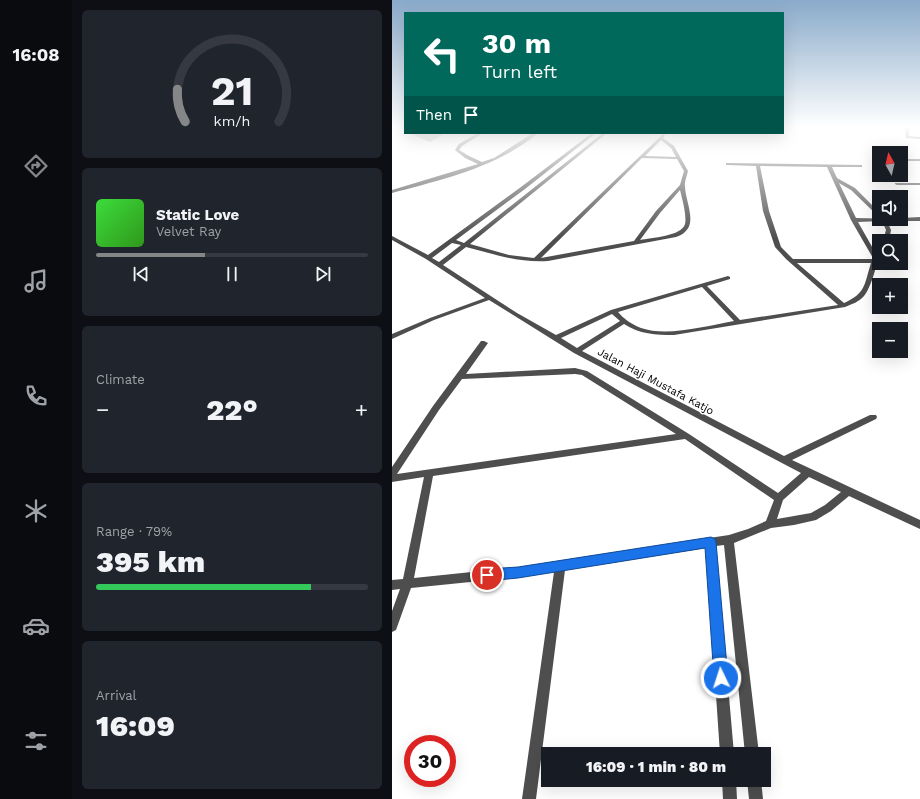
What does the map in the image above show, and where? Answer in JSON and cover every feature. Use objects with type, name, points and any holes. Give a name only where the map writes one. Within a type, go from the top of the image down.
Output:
[{"type":"street","points":[[392,192],[481,164]]},
{"type":"street","points":[[428,258],[553,164]]},
{"type":"street","points":[[439,265],[566,164]]},
{"type":"street","points":[[534,260],[633,164]]},
{"type":"street","points":[[452,241],[509,257],[534,260],[548,259],[676,235],[686,228],[687,215],[682,185],[686,171],[682,164]]},
{"type":"street","points":[[737,164],[860,166]]},
{"type":"street","points":[[758,165],[766,211],[776,240],[782,252],[843,306]]},
{"type":"street","points":[[829,166],[872,255]]},
{"type":"street","points":[[835,179],[853,189],[872,208]]},
{"type":"street","points":[[897,184],[920,184]]},
{"type":"street","points":[[636,242],[658,212],[682,185]]},
{"type":"street","points":[[854,220],[872,219]]},
{"type":"street","points":[[908,219],[920,219]]},
{"type":"street","name":"Jalan Haji Mustafa Katjo","points":[[392,238],[428,258],[577,351],[808,473],[920,525]]},
{"type":"street","points":[[792,261],[872,259]]},
{"type":"street","points":[[613,311],[623,322],[632,327],[659,333],[674,333],[843,306],[858,299],[863,294],[872,266]]},
{"type":"street","points":[[556,338],[613,311],[728,278]]},
{"type":"street","points":[[703,285],[740,323]]},
{"type":"street","points":[[392,337],[432,319],[490,298]]},
{"type":"street","points":[[577,351],[623,322]]},
{"type":"street","points":[[392,474],[436,408],[484,343]]},
{"type":"street","points":[[460,377],[579,371],[686,436],[779,498]]},
{"type":"street","points":[[784,460],[873,416]]},
{"type":"street","points":[[392,478],[686,436]]},
{"type":"street","points":[[392,626],[408,582],[429,473]]},
{"type":"street","points":[[770,524],[779,498],[808,473]]},
{"type":"street","points":[[392,584],[518,572],[729,540],[770,524],[794,522],[813,517],[828,508],[848,492]]},
{"type":"street","points":[[729,540],[751,747]]},
{"type":"street","points":[[711,542],[726,747]]},
{"type":"street","points":[[529,799],[560,565]]},
{"type":"street","points":[[729,787],[730,799]]},
{"type":"street","points":[[755,787],[756,799]]},
{"type":"route","points":[[487,575],[518,572],[711,542],[721,678]]}]
